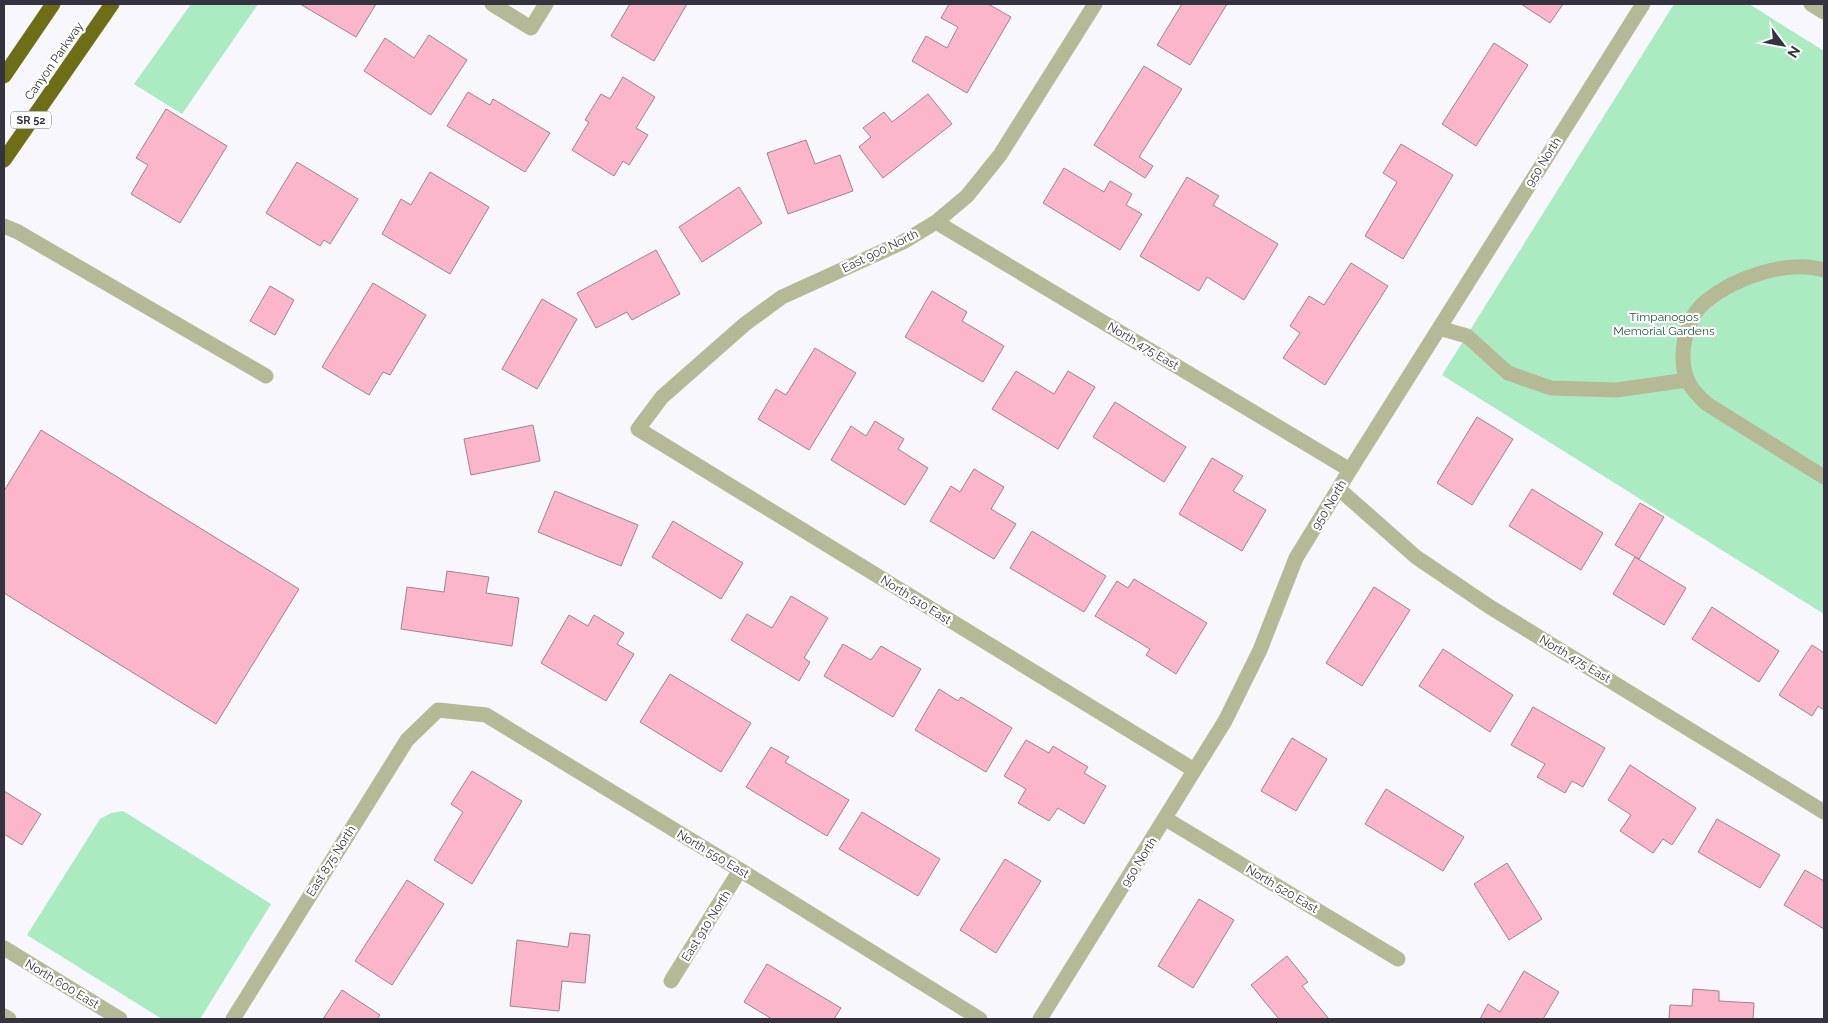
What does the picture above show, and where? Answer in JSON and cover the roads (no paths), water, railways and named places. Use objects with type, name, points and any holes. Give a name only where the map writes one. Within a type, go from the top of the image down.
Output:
[{"type":"highway","points":[[4,76],[53,4]]},
{"type":"highway","name":"Canyon Parkway","points":[[4,160],[112,4]]},
{"type":"street","points":[[492,4],[531,28],[546,4]]},
{"type":"street","name":"East 900 North","points":[[638,429],[662,397],[745,324],[782,297],[903,242],[936,222],[967,196],[1000,155],[1095,4]]},
{"type":"street","name":"950 North","points":[[1040,1019],[1226,721],[1260,650],[1296,558],[1643,4]]},
{"type":"street","points":[[1811,4],[1824,12]]},
{"type":"street","name":"North 475 East","points":[[936,222],[1350,470]]},
{"type":"street","points":[[4,226],[18,232],[266,376]]},
{"type":"street","points":[[1824,270],[1793,266],[1768,271],[1745,279],[1718,293],[1704,304],[1692,319],[1684,341],[1683,362],[1687,380],[1696,394],[1707,404],[1824,478]]},
{"type":"street","points":[[1439,328],[1467,336],[1508,373],[1551,388],[1616,390],[1687,380]]},
{"type":"street","name":"North 510 East","points":[[638,429],[1194,770]]},
{"type":"street","name":"North 475 East","points":[[1338,489],[1416,557],[1490,607],[1824,812]]},
{"type":"street","name":"North 550 East","points":[[438,710],[486,715],[980,1019]]},
{"type":"street","name":"East 875 North","points":[[232,1019],[407,740],[438,710]]},
{"type":"street","name":"North 520 East","points":[[1166,819],[1398,958]]},
{"type":"street","name":"East 910 North","points":[[671,981],[740,870]]},
{"type":"street","name":"North 600 East","points":[[4,948],[120,1019]]},
{"type":"street","points":[[4,1016],[9,1019]]},
{"type":"park label","name":"Timpanogos Memorial Gardens","points":[[1664,324]]}]
